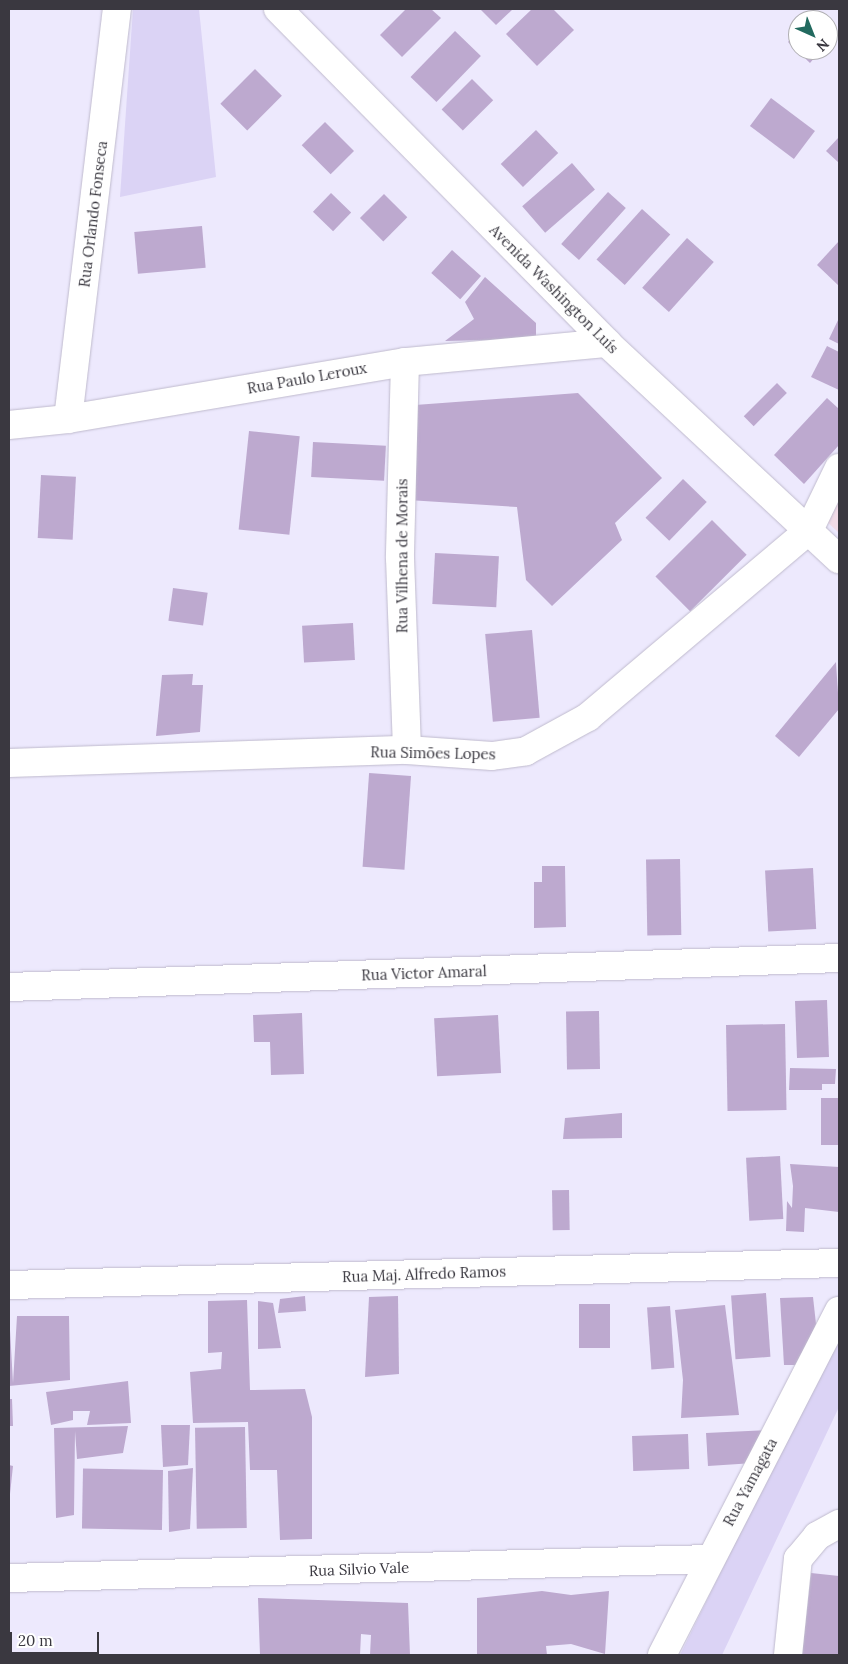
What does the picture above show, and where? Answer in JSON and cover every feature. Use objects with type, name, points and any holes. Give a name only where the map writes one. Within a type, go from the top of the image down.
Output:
[{"type":"street","name":"Rua Orlando Fonseca","points":[[68,419],[117,9]]},
{"type":"street","name":"Avenida Washington Luís","points":[[278,9],[607,343],[839,559]]},
{"type":"street","name":"Rua Paulo Leroux","points":[[9,425],[68,419],[405,362],[607,343]]},
{"type":"street","name":"Rua Vilhena de Morais","points":[[405,362],[400,558],[406,750]]},
{"type":"street","points":[[809,530],[839,468]]},
{"type":"street","name":"Rua Simões Lopes","points":[[9,763],[406,750],[492,756],[526,751],[554,740],[588,717],[809,530]]},
{"type":"street","name":"Rua Victor Amaral","points":[[9,987],[839,958]]},
{"type":"street","name":"Rua Maj. Alfredo Ramos","points":[[9,1285],[839,1263]]},
{"type":"street","name":"Rua Yamagata","points":[[662,1655],[709,1559],[839,1310]]},
{"type":"street","points":[[788,1655],[798,1559],[817,1536],[839,1524]]},
{"type":"street","name":"Rua Silvio Vale","points":[[9,1578],[709,1559]]},
{"type":"shaded area","points":[[133,9],[199,9],[216,177],[120,197]]},
{"type":"shaded area","points":[[839,488],[839,533],[824,519]]},
{"type":"shaded area","points":[[839,1331],[839,1407],[722,1655],[680,1655]]},
{"type":"building","points":[[406,9],[431,9],[441,18],[402,57],[380,35]]},
{"type":"building","points":[[480,9],[513,9],[496,25]]},
{"type":"building","points":[[532,9],[553,9],[574,30],[537,66],[506,34]]},
{"type":"building","points":[[455,31],[481,56],[436,102],[411,77]]},
{"type":"building","points":[[255,69],[282,96],[247,131],[220,104]]},
{"type":"building","points":[[472,79],[493,100],[463,131],[442,109]]},
{"type":"building","points":[[771,98],[815,131],[794,159],[750,126]]},
{"type":"building","points":[[325,122],[354,151],[331,174],[302,145]]},
{"type":"building","points":[[536,130],[558,153],[523,187],[501,164]]},
{"type":"building","points":[[839,137],[839,163],[826,151]]},
{"type":"building","points":[[572,163],[595,189],[545,233],[522,206]]},
{"type":"building","points":[[608,192],[626,208],[579,260],[561,244]]},
{"type":"building","points":[[331,193],[351,212],[333,231],[313,212]]},
{"type":"building","points":[[384,194],[407,217],[383,241],[360,218]]},
{"type":"building","points":[[642,209],[670,234],[625,285],[596,260]]},
{"type":"building","points":[[202,226],[206,268],[138,274],[134,232]]},
{"type":"building","points":[[687,238],[714,262],[669,312],[642,288]]},
{"type":"building","points":[[839,241],[839,286],[817,265]]},
{"type":"building","points":[[452,250],[481,276],[460,299],[431,273]]},
{"type":"building","points":[[485,277],[536,323],[536,339],[445,341],[474,319],[465,302]]},
{"type":"building","points":[[839,318],[839,344],[829,339]]},
{"type":"building","points":[[827,346],[839,352],[839,390],[811,377]]},
{"type":"building","points":[[777,383],[787,393],[754,426],[744,416]]},
{"type":"building","points":[[578,393],[662,478],[615,523],[622,540],[552,606],[526,580],[517,507],[408,500],[415,405]]},
{"type":"building","points":[[827,398],[839,409],[839,445],[804,484],[774,455]]},
{"type":"building","points":[[249,431],[300,436],[289,535],[239,529]]},
{"type":"building","points":[[313,442],[386,446],[384,481],[311,477]]},
{"type":"building","points":[[41,475],[76,477],[73,540],[38,538]]},
{"type":"building","points":[[683,479],[707,502],[669,541],[645,518]]},
{"type":"building","points":[[712,520],[747,555],[690,611],[655,577]]},
{"type":"building","points":[[435,553],[499,556],[496,607],[432,604]]},
{"type":"building","points":[[173,588],[208,593],[203,626],[168,621]]},
{"type":"building","points":[[353,623],[355,660],[304,663],[302,626]]},
{"type":"building","points":[[532,630],[540,718],[493,722],[485,634]]},
{"type":"building","points":[[836,662],[839,709],[799,757],[775,736]]},
{"type":"building","points":[[193,674],[192,685],[203,685],[200,732],[156,736],[162,675]]},
{"type":"building","points":[[369,773],[411,776],[404,870],[363,867]]},
{"type":"building","points":[[680,859],[681,935],[647,936],[646,860]]},
{"type":"building","points":[[542,866],[565,866],[566,927],[534,928],[534,882],[542,882]]},
{"type":"building","points":[[813,868],[816,929],[768,931],[765,871]]},
{"type":"building","points":[[827,1000],[829,1057],[797,1058],[795,1001]]},
{"type":"building","points":[[599,1011],[600,1069],[567,1070],[566,1012]]},
{"type":"building","points":[[302,1013],[304,1074],[271,1075],[270,1042],[254,1042],[253,1015]]},
{"type":"building","points":[[498,1015],[501,1073],[437,1076],[434,1018]]},
{"type":"building","points":[[785,1024],[787,1110],[728,1111],[726,1025]]},
{"type":"building","points":[[790,1068],[836,1069],[835,1084],[822,1084],[822,1090],[789,1090]]},
{"type":"building","points":[[821,1098],[839,1098],[839,1145],[821,1145]]},
{"type":"building","points":[[622,1113],[622,1138],[563,1139],[565,1118]]},
{"type":"building","points":[[780,1156],[783,1219],[749,1221],[746,1158]]},
{"type":"building","points":[[790,1164],[839,1167],[839,1212],[805,1208],[804,1232],[786,1231],[787,1201],[792,1208],[793,1186]]},
{"type":"building","points":[[552,1190],[569,1190],[570,1230],[553,1230]]},
{"type":"building","points":[[766,1293],[770,1357],[736,1359],[731,1295]]},
{"type":"building","points":[[305,1296],[306,1311],[278,1313],[280,1299]]},
{"type":"building","points":[[398,1296],[399,1374],[365,1377],[369,1297]]},
{"type":"building","points":[[813,1297],[816,1324],[804,1365],[784,1365],[780,1298]]},
{"type":"building","points":[[247,1300],[250,1390],[305,1389],[312,1417],[312,1539],[280,1540],[277,1470],[250,1470],[248,1422],[193,1423],[190,1372],[221,1369],[222,1352],[208,1353],[208,1301]]},
{"type":"building","points":[[258,1301],[273,1303],[281,1348],[258,1349]]},
{"type":"building","points":[[579,1304],[610,1304],[610,1348],[579,1348]]},
{"type":"building","points":[[725,1305],[739,1415],[681,1418],[683,1380],[675,1310]]},
{"type":"building","points":[[670,1306],[674,1368],[651,1369],[647,1308]]},
{"type":"building","points":[[9,1312],[13,1383],[17,1316],[69,1316],[70,1380],[9,1386]]},
{"type":"building","points":[[128,1381],[131,1423],[87,1425],[90,1411],[73,1411],[73,1420],[51,1425],[46,1392]]},
{"type":"building","points":[[9,1399],[12,1399],[13,1426],[9,1426]]},
{"type":"building","points":[[161,1425],[190,1425],[188,1465],[163,1467]]},
{"type":"building","points":[[128,1426],[123,1453],[77,1459],[75,1431],[74,1515],[56,1518],[54,1428]]},
{"type":"building","points":[[245,1427],[247,1528],[197,1529],[195,1428]]},
{"type":"building","points":[[769,1430],[754,1463],[708,1466],[706,1433]]},
{"type":"building","points":[[688,1434],[689,1469],[633,1471],[632,1436]]},
{"type":"building","points":[[9,1465],[13,1466],[10,1494],[9,1494]]},
{"type":"building","points":[[193,1468],[190,1529],[169,1532],[168,1471]]},
{"type":"building","points":[[83,1469],[163,1470],[162,1530],[82,1529]]},
{"type":"building","points":[[811,1573],[839,1576],[839,1655],[802,1655]]},
{"type":"building","points":[[542,1591],[571,1595],[609,1591],[605,1654],[571,1644],[546,1646],[547,1655],[477,1655],[477,1598]]},
{"type":"building","points":[[258,1598],[408,1603],[410,1655],[370,1655],[371,1635],[361,1634],[360,1655],[260,1655]]}]
